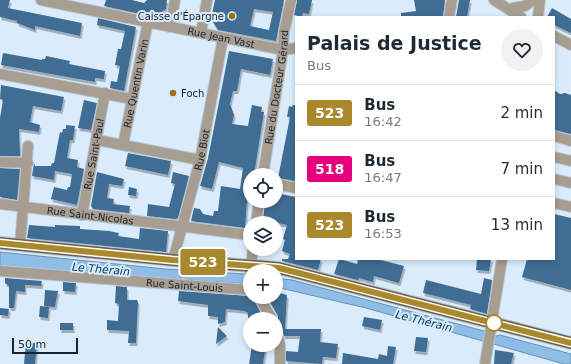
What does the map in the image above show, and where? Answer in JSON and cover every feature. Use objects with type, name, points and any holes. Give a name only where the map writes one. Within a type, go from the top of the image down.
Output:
[{"type":"main road","points":[[0,243],[243,268]]},
{"type":"main road","points":[[283,270],[491,326],[571,343]]},
{"type":"street","name":"Rue Jean Vast","points":[[41,0],[283,50]]},
{"type":"street","points":[[170,27],[175,0]]},
{"type":"street","points":[[201,33],[207,0]]},
{"type":"street","name":"Rue du Docteur Gérard","points":[[264,168],[283,50],[284,32],[291,0]]},
{"type":"street","points":[[449,16],[452,0]]},
{"type":"street","points":[[494,0],[519,16]]},
{"type":"street","points":[[500,0],[525,16]]},
{"type":"street","points":[[513,8],[525,6],[533,0]]},
{"type":"street","points":[[538,16],[540,0]]},
{"type":"street","name":"Rue Quentin Varin","points":[[123,145],[148,22]]},
{"type":"street","points":[[555,37],[571,45]]},
{"type":"street","name":"Rue Biot","points":[[172,260],[200,160],[223,38]]},
{"type":"street","points":[[283,50],[295,48]]},
{"type":"street","points":[[0,74],[132,99]]},
{"type":"street","name":"Rue Saint-Paul","points":[[82,215],[105,93]]},
{"type":"street","points":[[555,136],[571,142]]},
{"type":"street","points":[[96,140],[200,160]]},
{"type":"street","points":[[20,245],[25,208],[28,146]]},
{"type":"street","points":[[555,157],[571,161]]},
{"type":"street","points":[[0,162],[28,163]]},
{"type":"street","points":[[555,179],[571,183]]},
{"type":"street","points":[[283,185],[295,188]]},
{"type":"street","points":[[555,202],[571,206]]},
{"type":"street","name":"Rue Saint-Nicolas","points":[[0,204],[181,228],[243,234]]},
{"type":"street","points":[[486,364],[502,260]]},
{"type":"street","name":"Rue Saint-Louis","points":[[0,271],[243,290]]},
{"type":"street","points":[[280,352],[280,364]]},
{"type":"water","name":"Le Thérain","points":[[0,252],[165,269],[243,274],[243,284],[0,267]]},
{"type":"water","name":"Le Thérain","points":[[283,279],[484,331],[496,336],[500,335],[571,354],[571,364],[564,364],[366,308],[283,289]]},
{"type":"building","points":[[0,0],[10,0],[8,8],[82,23],[80,36],[35,26],[35,30],[17,23],[17,21],[0,17]]},
{"type":"building","points":[[106,0],[132,0],[144,3],[147,0],[167,0],[166,9],[154,17],[104,6]]},
{"type":"building","name":"Caisse d'Épargne","points":[[215,0],[284,0],[276,41],[218,30],[211,19]],"holes":[[[254,9],[273,12],[269,30],[250,26]]]},
{"type":"building","points":[[297,0],[312,0],[309,14],[303,13],[302,16],[294,15]]},
{"type":"building","points":[[414,0],[445,0],[443,16],[401,16],[401,13],[416,11]]},
{"type":"building","points":[[459,0],[470,0],[467,16],[456,16]]},
{"type":"building","points":[[552,8],[571,19],[571,33],[555,25],[555,16],[548,16]]},
{"type":"building","points":[[98,18],[136,27],[124,91],[110,88],[111,81],[117,82],[120,66],[115,65],[118,49],[121,49],[125,31],[97,25]]},
{"type":"building","points":[[229,51],[273,59],[270,75],[241,69],[237,91],[233,91],[230,104],[234,115],[232,124],[248,126],[252,105],[262,107],[261,112],[264,112],[255,168],[243,168],[219,162],[212,189],[200,186],[208,158]]},
{"type":"building","points":[[3,53],[42,60],[45,59],[46,56],[70,61],[69,64],[105,71],[104,79],[95,78],[95,82],[1,65]]},
{"type":"building","points":[[1,85],[64,97],[61,111],[33,106],[30,122],[40,125],[39,132],[19,129],[20,156],[0,156],[0,118],[3,100],[0,99]]},
{"type":"building","points":[[555,91],[560,94],[565,93],[571,95],[571,134],[555,130]]},
{"type":"building","points":[[84,100],[97,103],[91,130],[78,128]]},
{"type":"building","points":[[295,105],[295,181],[283,179],[283,168],[280,168],[290,117],[287,117],[289,106],[292,107]]},
{"type":"building","points":[[66,125],[75,126],[73,140],[70,140],[67,158],[78,160],[77,167],[84,169],[77,205],[51,199],[54,187],[67,190],[68,187],[70,187],[72,174],[55,171],[54,180],[32,176],[34,163],[35,166],[51,166],[52,163],[54,163],[60,132],[62,133],[63,129],[66,129]]},
{"type":"building","points":[[128,153],[171,161],[168,175],[125,166]]},
{"type":"building","points":[[0,168],[20,169],[17,200],[0,197]]},
{"type":"building","points":[[243,168],[243,208],[246,208],[246,216],[243,216],[243,228],[191,221],[194,208],[200,209],[203,214],[213,216],[214,211],[218,211],[221,186],[240,189]]},
{"type":"building","points":[[97,172],[124,179],[122,186],[109,184],[107,198],[114,199],[113,204],[130,206],[129,213],[93,209],[91,206]]},
{"type":"building","points":[[173,172],[189,176],[178,218],[147,216],[148,204],[169,207],[175,184],[171,183]]},
{"type":"building","points":[[129,187],[137,189],[136,196],[128,195]]},
{"type":"building","points":[[283,194],[295,197],[295,260],[321,260],[318,270],[282,261],[282,259],[288,259],[290,254],[283,251],[285,240],[283,239],[287,225],[283,224],[283,216],[263,216],[264,208],[283,208]]},
{"type":"building","points":[[555,214],[571,218],[571,290],[522,277],[527,260],[555,260]]},
{"type":"building","points":[[29,225],[55,227],[55,225],[80,226],[80,229],[109,231],[119,233],[118,236],[139,239],[140,228],[168,231],[166,252],[27,238]]},
{"type":"building","points":[[339,260],[357,264],[358,260],[381,260],[404,266],[399,283],[374,276],[373,282],[334,274]]},
{"type":"building","points":[[477,260],[491,260],[489,271],[476,270]]},
{"type":"building","points":[[5,278],[42,281],[41,286],[25,285],[25,292],[16,291],[14,308],[9,308],[9,286],[5,283]]},
{"type":"building","points":[[484,278],[492,280],[487,314],[470,309],[471,305],[423,293],[426,280],[481,294]]},
{"type":"building","points":[[63,282],[76,283],[75,292],[63,291]]},
{"type":"building","points":[[116,286],[127,287],[127,300],[137,300],[138,302],[136,343],[128,343],[129,331],[107,330],[107,320],[118,321],[119,304],[115,303]]},
{"type":"building","points":[[45,290],[58,291],[55,307],[44,306]]},
{"type":"building","points":[[179,291],[243,296],[243,304],[256,304],[260,312],[246,312],[226,309],[225,322],[218,324],[218,317],[208,316],[208,305],[178,301]]},
{"type":"building","points":[[283,294],[287,295],[285,329],[321,329],[320,342],[338,344],[336,358],[323,357],[322,364],[286,361],[286,351],[298,352],[300,336],[284,336],[283,312],[276,312],[271,304],[283,304]]},
{"type":"building","points":[[40,306],[49,307],[48,318],[39,317]]},
{"type":"building","points":[[0,308],[9,309],[8,316],[0,315]]},
{"type":"building","points":[[364,317],[382,320],[380,330],[362,326]]},
{"type":"building","points":[[60,323],[73,323],[73,330],[60,330]]},
{"type":"building","points":[[218,327],[227,336],[216,344],[217,335]]},
{"type":"building","points":[[416,337],[428,338],[426,352],[414,351]]},
{"type":"building","points":[[26,343],[37,343],[35,364],[24,364]]},
{"type":"building","points":[[388,346],[396,347],[393,364],[342,364],[343,353],[378,359],[379,354],[387,356]]},
{"type":"building","points":[[495,350],[514,353],[511,364],[494,364]]},
{"type":"building","points":[[251,352],[265,352],[263,364],[249,364]]},
{"type":"bus line","name":"523","points":[[0,243],[172,260],[279,268],[571,343]]},
{"type":"place","name":"Caisse d'Épargne","points":[[232,16]]},
{"type":"place","name":"Foch","points":[[173,93]]}]
